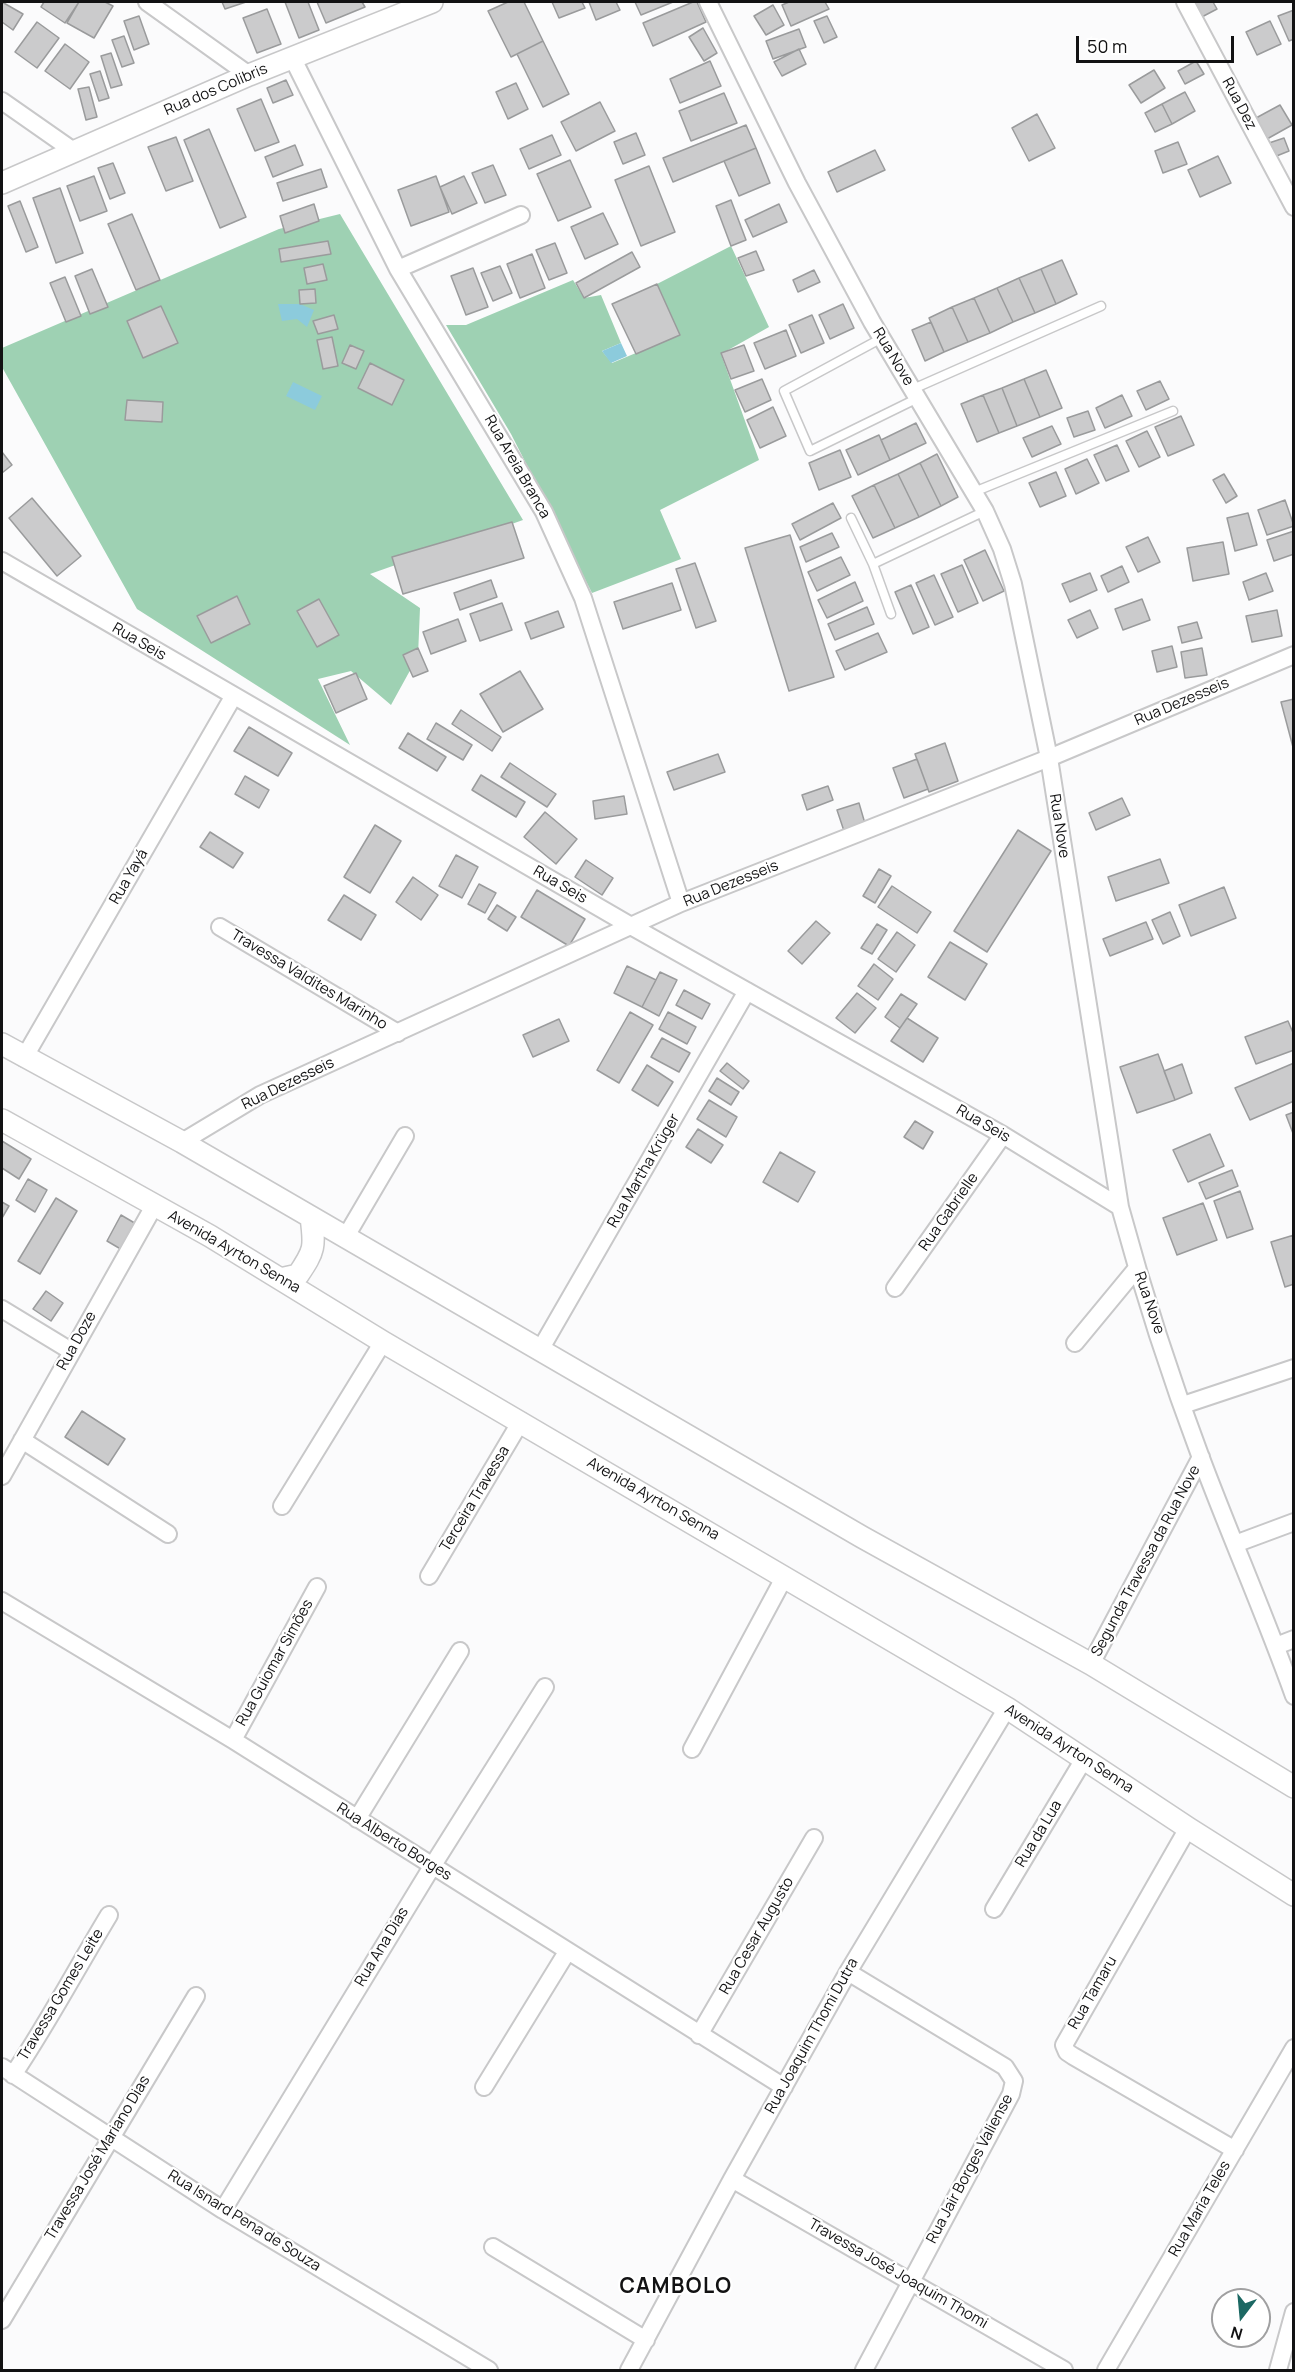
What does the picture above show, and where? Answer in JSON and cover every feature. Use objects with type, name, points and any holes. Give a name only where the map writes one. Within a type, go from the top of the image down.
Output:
[{"type":"street","points":[[147,2],[249,75]]},
{"type":"street","name":"Rua dos Colibris","points":[[2,183],[249,75],[432,2]]},
{"type":"street","name":"Rua Nove","points":[[708,2],[797,183],[882,338],[985,511],[1002,549],[1013,584],[1048,758],[1120,1207],[1137,1268],[1201,1457],[1276,1646],[1293,1696]]},
{"type":"street","name":"Rua Dez","points":[[1185,2],[1293,207]]},
{"type":"street","name":"Rua Areia Branca","points":[[292,57],[399,268],[544,512],[569,566],[583,598],[681,903]]},
{"type":"street","points":[[2,101],[75,152]]},
{"type":"street","points":[[399,268],[521,215]]},
{"type":"street","name":"Rua Seis","points":[[2,561],[631,926],[1003,1135],[1120,1207]]},
{"type":"street","name":"Rua Dezesseis","points":[[182,1142],[260,1095],[681,903],[1048,758],[1293,656]]},
{"type":"street","name":"Rua Yayá","points":[[24,1058],[233,697]]},
{"type":"street","name":"Travessa Valdites Marinho","points":[[220,927],[398,1033]]},
{"type":"street","name":"Rua Martha Krüger","points":[[540,1350],[747,991]]},
{"type":"street","points":[[2,1044],[182,1142],[862,1537],[1091,1664],[1293,1787]]},
{"type":"street","name":"Avenida Ayrton Senna","points":[[2,1120],[210,1236],[383,1342],[1007,1708],[1188,1828],[1293,1894]]},
{"type":"street","name":"Rua Gabrielle","points":[[895,1288],[1003,1135]]},
{"type":"street","points":[[345,1238],[405,1136]]},
{"type":"street","name":"Rua Doze","points":[[2,1476],[154,1206]]},
{"type":"street","points":[[280,1279],[298,1275],[312,1253],[314,1240],[311,1217]]},
{"type":"street","points":[[1075,1343],[1137,1268]]},
{"type":"street","points":[[2,1309],[71,1351]]},
{"type":"street","points":[[282,1506],[383,1342]]},
{"type":"street","points":[[1183,1405],[1293,1368]]},
{"type":"street","name":"Terceira Travessa","points":[[429,1576],[521,1421]]},
{"type":"street","points":[[22,1440],[168,1533]]},
{"type":"street","name":"Segunda Travessa da Rua Nove","points":[[1091,1664],[1201,1457]]},
{"type":"street","points":[[1235,1544],[1293,1522]]},
{"type":"street","points":[[692,1749],[785,1576]]},
{"type":"street","name":"Rua Guiomar Simões","points":[[233,1740],[317,1587]]},
{"type":"street","name":"Rua Alberto Borges","points":[[2,1601],[233,1740],[784,2087]]},
{"type":"street","points":[[1276,1646],[1293,1639]]},
{"type":"street","points":[[357,1819],[460,1651]]},
{"type":"street","name":"Rua Ana Dias","points":[[223,2210],[433,1865],[545,1687]]},
{"type":"street","name":"Rua Joaquim Thomi Dutra","points":[[629,2370],[732,2179],[848,1972],[1007,1708]]},
{"type":"street","name":"Rua da Lua","points":[[994,1909],[1084,1759]]},
{"type":"street","name":"Rua Tamaru","points":[[1188,1828],[1064,2045],[1067,2052],[1073,2056],[1235,2151]]},
{"type":"street","name":"Rua Cesar Augusto","points":[[699,2035],[814,1838]]},
{"type":"street","name":"Travessa Gomes Leite","points":[[8,2071],[42,2032],[109,1915]]},
{"type":"street","points":[[484,2087],[567,1952]]},
{"type":"street","name":"Rua Jair Borges Valiense","points":[[848,1972],[1005,2067],[1014,2081],[1011,2094],[864,2370]]},
{"type":"street","name":"Travessa José Mariano Dias","points":[[2,2320],[110,2136],[196,1996]]},
{"type":"street","name":"Rua Maria Teles","points":[[1106,2370],[1293,2048]]},
{"type":"street","name":"Rua Isnard Pena de Souza","points":[[8,2071],[223,2210],[489,2370]]},
{"type":"street","name":"Travessa José Joaquim Thomi","points":[[732,2179],[1064,2370]]},
{"type":"street","points":[[493,2247],[646,2340]]},
{"type":"street","points":[[1278,2370],[1293,2312]]},
{"type":"lane","points":[[882,338],[784,391],[810,451],[915,393],[1101,306]]},
{"type":"lane","points":[[974,492],[1173,411]]},
{"type":"lane","points":[[873,564],[985,511]]},
{"type":"lane","points":[[851,518],[873,564],[891,614]]},
{"type":"green space","points":[[340,214],[523,520],[370,574],[420,608],[418,656],[391,705],[351,671],[318,679],[350,745],[137,609],[2,367],[2,348],[279,229]]},
{"type":"green space","points":[[731,246],[769,327],[721,354],[759,460],[660,510],[681,559],[592,593],[511,434],[446,325],[466,325],[573,280],[584,298],[601,295],[621,343],[602,351],[612,363],[679,335],[657,284]]},
{"type":"water","points":[[278,304],[300,304],[314,310],[307,327],[297,319],[282,321]]},
{"type":"water","points":[[621,343],[627,356],[611,363],[602,351]]},
{"type":"water","points":[[293,382],[322,396],[315,410],[286,396]]},
{"type":"building","points":[[2,2],[23,14],[13,30],[2,22]]},
{"type":"building","points":[[44,2],[79,2],[65,23],[41,7]]},
{"type":"building","points":[[79,2],[105,2],[113,6],[94,38],[67,23]]},
{"type":"building","points":[[222,2],[246,2],[225,9]]},
{"type":"building","points":[[285,2],[308,2],[319,30],[299,38]]},
{"type":"building","points":[[317,2],[362,2],[365,7],[326,23]]},
{"type":"building","points":[[508,2],[524,2],[543,41],[511,57],[488,11]]},
{"type":"building","points":[[552,2],[582,2],[585,8],[559,18]]},
{"type":"building","points":[[589,2],[616,2],[620,10],[596,20]]},
{"type":"building","points":[[635,2],[673,2],[641,15]]},
{"type":"building","points":[[697,2],[706,22],[653,46],[643,23]]},
{"type":"building","points":[[789,2],[825,2],[829,9],[791,26],[782,5]]},
{"type":"building","points":[[1189,2],[1213,2],[1217,9],[1198,19]]},
{"type":"building","points":[[773,5],[784,25],[766,35],[754,16]]},
{"type":"building","points":[[267,9],[281,44],[257,53],[243,18]]},
{"type":"building","points":[[1294,10],[1294,39],[1289,41],[1278,16]]},
{"type":"building","points":[[139,16],[149,44],[134,50],[124,21]]},
{"type":"building","points":[[827,16],[837,37],[824,43],[814,21]]},
{"type":"building","points":[[1270,21],[1281,44],[1257,55],[1246,32]]},
{"type":"building","points":[[37,22],[59,38],[37,68],[15,52]]},
{"type":"building","points":[[703,28],[717,53],[704,61],[689,37]]},
{"type":"building","points":[[799,29],[806,47],[773,59],[766,41]]},
{"type":"building","points":[[124,36],[134,63],[122,67],[112,40]]},
{"type":"building","points":[[543,41],[569,94],[543,107],[517,54]]},
{"type":"building","points":[[65,44],[89,62],[70,89],[45,71]]},
{"type":"building","points":[[799,49],[806,64],[782,76],[774,62]]},
{"type":"building","points":[[111,53],[122,85],[111,88],[101,56]]},
{"type":"building","points":[[710,61],[721,86],[680,103],[670,79]]},
{"type":"building","points":[[1196,61],[1204,74],[1185,84],[1178,71]]},
{"type":"building","points":[[1154,70],[1165,88],[1141,103],[1129,85]]},
{"type":"building","points":[[100,71],[109,98],[99,101],[90,74]]},
{"type":"building","points":[[286,80],[293,95],[273,103],[267,88]]},
{"type":"building","points":[[516,83],[528,109],[508,119],[496,92]]},
{"type":"building","points":[[89,87],[97,117],[86,120],[78,89]]},
{"type":"building","points":[[1185,92],[1195,111],[1172,124],[1162,104]]},
{"type":"building","points":[[724,93],[737,123],[691,141],[679,111]]},
{"type":"building","points":[[261,99],[279,142],[255,151],[237,109]]},
{"type":"building","points":[[600,102],[615,131],[576,151],[561,122]]},
{"type":"building","points":[[1162,104],[1172,124],[1155,132],[1145,113]]},
{"type":"building","points":[[1280,105],[1292,125],[1267,139],[1256,118]]},
{"type":"building","points":[[1037,114],[1055,148],[1029,161],[1012,128]]},
{"type":"building","points":[[746,125],[756,148],[673,182],[663,158]]},
{"type":"building","points":[[209,129],[246,217],[220,228],[184,140]]},
{"type":"building","points":[[636,133],[645,155],[623,164],[614,142]]},
{"type":"building","points":[[552,135],[561,155],[529,169],[520,149]]},
{"type":"building","points":[[176,137],[193,181],[166,191],[148,147]]},
{"type":"building","points":[[1284,138],[1289,151],[1274,157],[1269,143]]},
{"type":"building","points":[[1178,142],[1187,164],[1163,173],[1155,151]]},
{"type":"building","points":[[295,145],[303,165],[273,177],[265,157]]},
{"type":"building","points":[[756,148],[770,183],[739,196],[724,161]]},
{"type":"building","points":[[875,150],[885,170],[837,192],[828,172]]},
{"type":"building","points":[[1218,156],[1231,183],[1200,197],[1188,170]]},
{"type":"building","points":[[570,160],[591,207],[558,221],[537,174]]},
{"type":"building","points":[[113,163],[125,193],[110,199],[98,168]]},
{"type":"building","points":[[493,165],[506,195],[485,203],[472,173]]},
{"type":"building","points":[[649,166],[675,232],[641,246],[615,180]]},
{"type":"building","points":[[321,169],[327,187],[283,201],[277,183]]},
{"type":"building","points":[[94,176],[107,211],[80,221],[67,186]]},
{"type":"building","points":[[436,176],[449,212],[411,226],[398,190]]},
{"type":"building","points":[[464,176],[477,203],[452,214],[440,187]]},
{"type":"building","points":[[60,188],[83,253],[56,263],[33,198]]},
{"type":"building","points":[[731,200],[746,240],[731,246],[716,206]]},
{"type":"building","points":[[20,201],[38,247],[26,252],[8,206]]},
{"type":"building","points":[[314,204],[319,221],[285,233],[280,216]]},
{"type":"building","points":[[779,204],[787,222],[753,237],[745,220]]},
{"type":"building","points":[[603,213],[618,244],[585,259],[571,227]]},
{"type":"building","points":[[132,214],[160,280],[136,290],[108,224]]},
{"type":"building","points":[[328,241],[331,254],[281,262],[279,249]]},
{"type":"building","points":[[555,243],[567,273],[549,280],[536,250]]},
{"type":"building","points":[[756,251],[764,270],[746,276],[738,258]]},
{"type":"building","points":[[632,252],[640,267],[584,298],[576,283]]},
{"type":"building","points":[[532,254],[545,288],[520,298],[507,264]]},
{"type":"building","points":[[1062,260],[1077,294],[1056,304],[1041,269]]},
{"type":"building","points":[[323,264],[327,280],[307,284],[304,268]]},
{"type":"building","points":[[500,266],[512,293],[493,301],[481,273]]},
{"type":"building","points":[[473,268],[488,307],[466,315],[451,276]]},
{"type":"building","points":[[92,269],[108,307],[90,314],[75,276]]},
{"type":"building","points":[[1041,269],[1056,304],[1035,313],[1019,278]]},
{"type":"building","points":[[814,270],[820,282],[798,292],[793,280]]},
{"type":"building","points":[[65,277],[81,316],[66,322],[50,283]]},
{"type":"building","points":[[1019,278],[1035,313],[1013,322],[997,288]]},
{"type":"building","points":[[657,284],[680,335],[636,354],[612,304]]},
{"type":"building","points":[[997,288],[1013,322],[990,333],[974,298]]},
{"type":"building","points":[[315,289],[316,303],[300,304],[299,290]]},
{"type":"building","points":[[974,298],[990,333],[968,342],[952,307]]},
{"type":"building","points":[[843,304],[854,328],[830,339],[819,315]]},
{"type":"building","points":[[161,306],[178,343],[143,358],[127,321]]},
{"type":"building","points":[[952,307],[968,342],[944,352],[929,318]]},
{"type":"building","points":[[334,315],[338,329],[318,334],[313,321]]},
{"type":"building","points":[[812,315],[824,343],[801,353],[789,325]]},
{"type":"building","points":[[931,322],[944,352],[925,361],[912,330]]},
{"type":"building","points":[[786,330],[796,356],[765,369],[754,343]]},
{"type":"building","points":[[332,337],[338,366],[323,369],[317,340]]},
{"type":"building","points":[[350,345],[364,351],[356,369],[342,363]]},
{"type":"building","points":[[744,345],[754,371],[731,379],[721,353]]},
{"type":"building","points":[[370,363],[404,380],[392,405],[358,388]]},
{"type":"building","points":[[1046,370],[1062,408],[1040,417],[1024,379]]},
{"type":"building","points":[[762,379],[771,400],[745,412],[735,390]]},
{"type":"building","points":[[1024,379],[1040,417],[1017,426],[1002,388]]},
{"type":"building","points":[[1160,381],[1169,399],[1146,410],[1137,391]]},
{"type":"building","points":[[1002,388],[1017,426],[999,433],[983,395]]},
{"type":"building","points":[[983,395],[999,433],[977,442],[961,404]]},
{"type":"building","points":[[1122,395],[1132,416],[1105,428],[1096,408]]},
{"type":"building","points":[[127,400],[163,402],[162,422],[125,420]]},
{"type":"building","points":[[773,407],[786,436],[760,448],[747,420]]},
{"type":"building","points":[[1088,411],[1095,430],[1074,437],[1067,418]]},
{"type":"building","points":[[1181,416],[1194,445],[1168,456],[1155,427]]},
{"type":"building","points":[[916,423],[926,443],[890,460],[881,440]]},
{"type":"building","points":[[1052,426],[1061,444],[1032,457],[1023,438]]},
{"type":"building","points":[[1147,431],[1160,457],[1139,467],[1126,441]]},
{"type":"building","points":[[879,435],[890,460],[858,475],[846,450]]},
{"type":"building","points":[[1117,445],[1129,471],[1106,481],[1094,455]]},
{"type":"building","points":[[840,450],[851,477],[819,490],[809,463]]},
{"type":"building","points":[[2,452],[12,465],[2,473]]},
{"type":"building","points":[[937,454],[958,497],[941,506],[920,463]]},
{"type":"building","points":[[1087,459],[1099,483],[1076,494],[1065,469]]},
{"type":"building","points":[[920,463],[941,506],[919,517],[898,474]]},
{"type":"building","points":[[1056,472],[1066,496],[1040,507],[1029,483]]},
{"type":"building","points":[[898,474],[919,517],[895,528],[874,485]]},
{"type":"building","points":[[1224,474],[1237,496],[1226,503],[1213,480]]},
{"type":"building","points":[[874,485],[895,528],[873,538],[852,496]]},
{"type":"building","points":[[32,498],[81,556],[57,576],[9,518]]},
{"type":"building","points":[[1285,500],[1294,526],[1267,535],[1258,510]]},
{"type":"building","points":[[833,503],[841,518],[800,540],[792,524]]},
{"type":"building","points":[[1248,513],[1257,545],[1235,551],[1227,518]]},
{"type":"building","points":[[512,522],[524,558],[403,594],[392,557]]},
{"type":"building","points":[[1294,531],[1294,554],[1274,561],[1267,540]]},
{"type":"building","points":[[832,533],[839,547],[806,562],[800,547]]},
{"type":"building","points":[[790,535],[834,677],[789,691],[745,548]]},
{"type":"building","points":[[1148,537],[1160,562],[1138,572],[1126,547]]},
{"type":"building","points":[[1223,542],[1229,574],[1193,581],[1187,548]]},
{"type":"building","points":[[985,550],[1004,591],[983,601],[964,560]]},
{"type":"building","points":[[841,557],[850,575],[817,591],[808,572]]},
{"type":"building","points":[[695,563],[716,621],[696,628],[676,569]]},
{"type":"building","points":[[962,565],[978,603],[958,612],[941,574]]},
{"type":"building","points":[[1122,566],[1129,582],[1108,592],[1101,576]]},
{"type":"building","points":[[1090,573],[1097,590],[1070,602],[1062,584]]},
{"type":"building","points":[[1266,573],[1273,591],[1249,600],[1243,582]]},
{"type":"building","points":[[934,575],[953,617],[935,625],[916,583]]},
{"type":"building","points":[[491,580],[497,597],[460,610],[454,593]]},
{"type":"building","points":[[855,582],[863,601],[827,618],[818,600]]},
{"type":"building","points":[[672,583],[681,610],[623,629],[614,602]]},
{"type":"building","points":[[911,585],[929,627],[913,634],[895,592]]},
{"type":"building","points":[[237,596],[250,624],[211,643],[197,616]]},
{"type":"building","points":[[319,599],[339,635],[317,647],[297,611]]},
{"type":"building","points":[[1142,599],[1150,620],[1123,630],[1115,609]]},
{"type":"building","points":[[502,603],[512,630],[480,641],[470,614]]},
{"type":"building","points":[[867,607],[874,624],[835,640],[828,624]]},
{"type":"building","points":[[1090,610],[1098,628],[1077,638],[1068,620]]},
{"type":"building","points":[[1277,610],[1282,636],[1252,642],[1246,616]]},
{"type":"building","points":[[558,611],[564,627],[531,639],[525,623]]},
{"type":"building","points":[[458,619],[466,641],[431,654],[423,632]]},
{"type":"building","points":[[1197,622],[1202,638],[1182,643],[1178,627]]},
{"type":"building","points":[[878,633],[887,652],[845,670],[836,651]]},
{"type":"building","points":[[1172,646],[1177,667],[1157,672],[1152,651]]},
{"type":"building","points":[[418,648],[428,671],[413,677],[403,655]]},
{"type":"building","points":[[1202,648],[1207,675],[1185,678],[1181,652]]},
{"type":"building","points":[[520,671],[543,709],[503,732],[480,694]]},
{"type":"building","points":[[356,673],[367,699],[336,713],[324,686]]},
{"type":"building","points":[[1294,699],[1294,751],[1281,702]]},
{"type":"building","points":[[461,710],[501,737],[492,751],[452,724]]},
{"type":"building","points":[[436,723],[472,745],[463,760],[427,739]]},
{"type":"building","points":[[249,727],[292,753],[278,776],[234,751]]},
{"type":"building","points":[[408,733],[446,757],[437,771],[399,748]]},
{"type":"building","points":[[945,743],[958,781],[929,792],[915,754]]},
{"type":"building","points":[[718,754],[725,772],[674,790],[667,772]]},
{"type":"building","points":[[917,759],[928,789],[904,798],[893,768]]},
{"type":"building","points":[[510,763],[556,794],[547,807],[501,777]]},
{"type":"building","points":[[481,775],[525,802],[516,817],[472,790]]},
{"type":"building","points":[[245,776],[269,790],[259,808],[235,794]]},
{"type":"building","points":[[828,786],[833,800],[807,810],[802,795]]},
{"type":"building","points":[[624,796],[627,814],[595,819],[593,801]]},
{"type":"building","points":[[1122,798],[1130,815],[1096,830],[1089,813]]},
{"type":"building","points":[[859,803],[866,827],[845,834],[837,810]]},
{"type":"building","points":[[545,812],[577,839],[556,864],[524,837]]},
{"type":"building","points":[[375,825],[401,841],[370,893],[344,877]]},
{"type":"building","points":[[1018,830],[1051,851],[987,952],[954,931]]},
{"type":"building","points":[[210,832],[243,853],[233,868],[200,847]]},
{"type":"building","points":[[456,855],[478,867],[462,898],[439,886]]},
{"type":"building","points":[[1160,859],[1169,883],[1116,901],[1108,877]]},
{"type":"building","points":[[586,860],[613,878],[602,895],[575,877]]},
{"type":"building","points":[[879,869],[891,876],[875,903],[863,896]]},
{"type":"building","points":[[413,877],[438,895],[421,920],[396,902]]},
{"type":"building","points":[[479,884],[496,893],[485,913],[468,904]]},
{"type":"building","points":[[892,886],[931,912],[917,933],[878,907]]},
{"type":"building","points":[[1224,887],[1236,918],[1191,936],[1179,905]]},
{"type":"building","points":[[537,890],[585,919],[569,946],[521,917]]},
{"type":"building","points":[[344,895],[376,915],[361,940],[328,920]]},
{"type":"building","points":[[497,905],[516,917],[507,931],[488,919]]},
{"type":"building","points":[[1170,912],[1180,936],[1163,944],[1152,920]]},
{"type":"building","points":[[816,921],[830,933],[802,964],[788,951]]},
{"type":"building","points":[[1146,922],[1153,939],[1110,956],[1103,939]]},
{"type":"building","points":[[877,924],[887,930],[872,954],[861,948]]},
{"type":"building","points":[[897,932],[915,945],[896,972],[878,959]]},
{"type":"building","points":[[950,942],[987,964],[965,1000],[928,977]]},
{"type":"building","points":[[874,964],[893,979],[878,1000],[858,986]]},
{"type":"building","points":[[627,966],[656,980],[642,1007],[614,993]]},
{"type":"building","points":[[660,972],[677,980],[659,1016],[642,1007]]},
{"type":"building","points":[[684,990],[710,1004],[702,1019],[676,1005]]},
{"type":"building","points":[[857,993],[876,1008],[855,1033],[836,1018]]},
{"type":"building","points":[[901,994],[917,1004],[900,1028],[885,1017]]},
{"type":"building","points":[[630,1012],[653,1025],[619,1083],[597,1070]]},
{"type":"building","points":[[668,1012],[696,1027],[687,1044],[659,1029]]},
{"type":"building","points":[[907,1018],[938,1038],[923,1062],[891,1041]]},
{"type":"building","points":[[559,1019],[569,1041],[533,1057],[523,1035]]},
{"type":"building","points":[[1288,1021],[1294,1035],[1294,1050],[1256,1064],[1245,1037]]},
{"type":"building","points":[[662,1038],[690,1053],[679,1072],[651,1057]]},
{"type":"building","points":[[1158,1054],[1175,1100],[1137,1113],[1120,1067]]},
{"type":"building","points":[[727,1063],[749,1081],[743,1089],[720,1071]]},
{"type":"building","points":[[1294,1063],[1294,1101],[1250,1120],[1235,1088]]},
{"type":"building","points":[[1182,1064],[1192,1093],[1175,1100],[1164,1071]]},
{"type":"building","points":[[647,1065],[673,1082],[658,1106],[632,1090]]},
{"type":"building","points":[[717,1078],[739,1092],[731,1105],[709,1091]]},
{"type":"building","points":[[709,1100],[737,1117],[726,1137],[697,1119]]},
{"type":"building","points":[[1294,1112],[1294,1136],[1286,1115]]},
{"type":"building","points":[[915,1121],[933,1132],[923,1149],[904,1137]]},
{"type":"building","points":[[698,1129],[723,1145],[711,1163],[686,1147]]},
{"type":"building","points":[[1210,1134],[1224,1166],[1188,1182],[1173,1150]]},
{"type":"building","points":[[2,1141],[31,1159],[19,1179],[2,1168]]},
{"type":"building","points":[[780,1152],[815,1172],[798,1202],[763,1182]]},
{"type":"building","points":[[1232,1170],[1238,1186],[1206,1199],[1199,1183]]},
{"type":"building","points":[[28,1179],[47,1190],[35,1212],[16,1200]]},
{"type":"building","points":[[1240,1191],[1253,1229],[1227,1238],[1214,1201]]},
{"type":"building","points":[[56,1198],[77,1211],[40,1274],[18,1261]]},
{"type":"building","points":[[2,1202],[9,1206],[2,1218]]},
{"type":"building","points":[[1203,1203],[1217,1240],[1177,1255],[1163,1218]]},
{"type":"building","points":[[121,1215],[138,1225],[124,1251],[107,1241]]},
{"type":"building","points":[[1294,1235],[1294,1284],[1285,1287],[1271,1242]]},
{"type":"building","points":[[46,1291],[63,1303],[51,1321],[33,1309]]},
{"type":"building","points":[[82,1411],[125,1439],[108,1465],[65,1437]]},
{"type":"district","name":"CAMBOLO","points":[[676,2287]]}]
